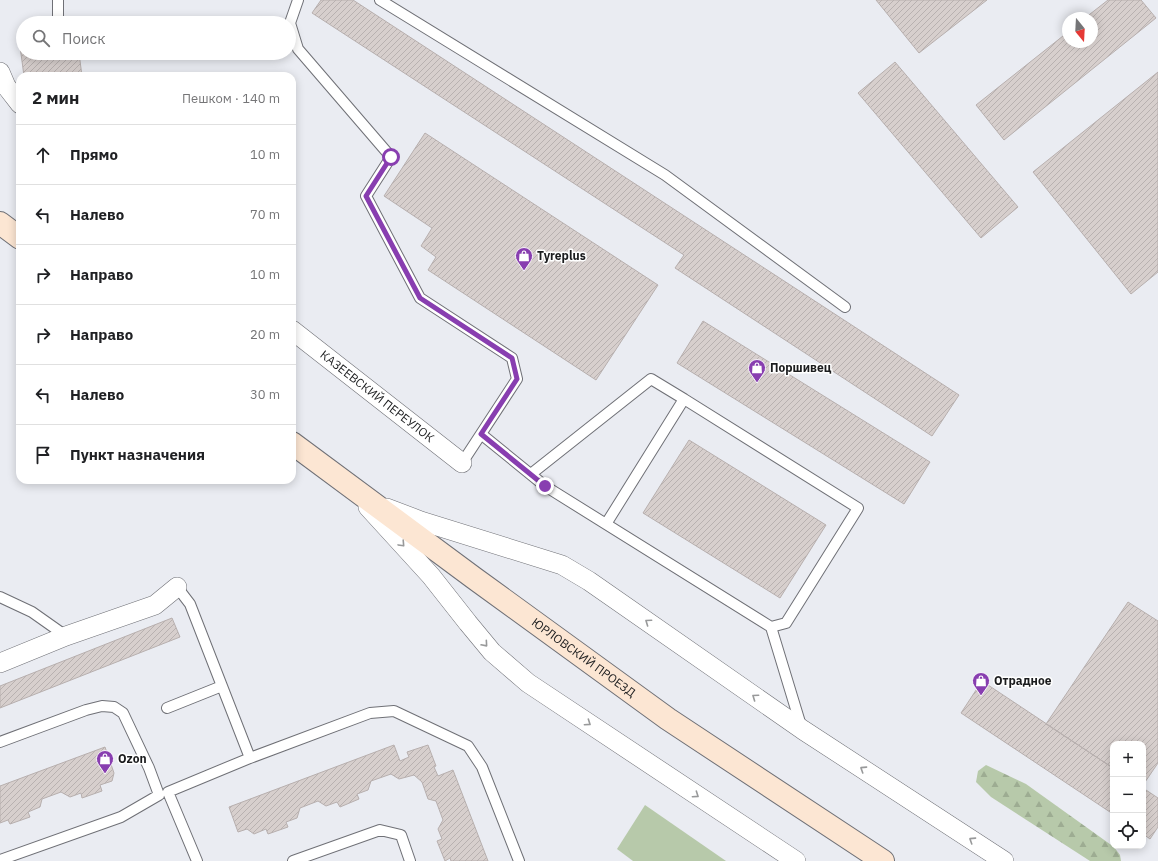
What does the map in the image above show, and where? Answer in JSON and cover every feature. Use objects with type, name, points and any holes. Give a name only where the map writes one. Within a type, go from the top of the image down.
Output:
[{"type":"main road","points":[[0,223],[16,235]]},
{"type":"main road","name":"ЮРЛОВСКИЙ ПРОЕЗД","points":[[296,446],[668,719],[883,861]]},
{"type":"street","points":[[0,72],[6,86],[16,99]]},
{"type":"street","name":"КАЗЕЕВСКИЙ ПЕРЕУЛОК","points":[[296,333],[462,463]]},
{"type":"street","points":[[347,484],[431,576],[492,652],[528,683],[796,861]]},
{"type":"street","points":[[371,502],[420,521],[562,565],[589,581],[803,730],[1004,861]]},
{"type":"street","points":[[0,663],[66,636],[155,605],[177,587]]},
{"type":"lane","points":[[58,0],[58,16]]},
{"type":"lane","points":[[292,16],[298,0]]},
{"type":"lane","points":[[380,0],[665,175],[845,307]]},
{"type":"lane","points":[[296,42],[298,49],[391,157],[366,196],[420,298],[512,358],[517,379],[462,463]]},
{"type":"lane","points":[[531,474],[651,379],[858,508],[786,623],[771,627]]},
{"type":"lane","points":[[606,524],[684,399]]},
{"type":"lane","points":[[481,434],[545,486],[771,627],[803,730]]},
{"type":"lane","points":[[177,587],[190,604],[250,758]]},
{"type":"lane","points":[[0,597],[32,612],[66,636]]},
{"type":"lane","points":[[167,708],[222,686]]},
{"type":"lane","points":[[0,742],[86,710],[102,706],[114,707],[123,713],[149,768],[197,861]]},
{"type":"lane","points":[[0,860],[121,817],[163,793],[250,758],[370,713],[394,711],[468,746],[482,767],[519,861]]},
{"type":"lane","points":[[293,861],[380,830],[401,835],[410,861]]},
{"type":"green space","points":[[986,765],[1026,784],[1110,844],[1110,849],[1116,849],[1120,855],[1121,861],[1090,861],[991,797],[976,782],[978,771]]},
{"type":"green space","points":[[645,805],[726,861],[633,861],[617,849]]},
{"type":"building","points":[[321,0],[353,0],[959,395],[932,436],[675,268],[684,255],[312,13]]},
{"type":"building","points":[[876,0],[987,0],[919,53]]},
{"type":"building","points":[[1108,0],[1141,0],[1156,18],[1004,140],[976,105],[1062,37],[1062,48],[1098,48],[1098,12],[1093,12]]},
{"type":"building","points":[[22,60],[80,60],[81,72],[23,72]]},
{"type":"building","points":[[895,62],[1018,207],[981,238],[858,93]]},
{"type":"building","points":[[1158,72],[1158,272],[1131,294],[1033,172]]},
{"type":"building","points":[[425,133],[658,285],[596,380],[428,270],[436,257],[421,246],[432,228],[384,196]]},
{"type":"building","points":[[703,321],[930,462],[904,504],[677,363]]},
{"type":"building","points":[[689,440],[826,525],[780,598],[643,513]]},
{"type":"building","points":[[1128,602],[1158,621],[1158,763],[1146,781],[1146,741],[1110,741],[1110,766],[1046,724]]},
{"type":"building","points":[[172,618],[180,637],[0,708],[0,686]]},
{"type":"building","points":[[982,681],[1110,766],[1110,812],[961,713]]},
{"type":"building","points":[[394,745],[400,761],[409,757],[407,752],[428,745],[438,776],[453,770],[488,861],[451,861],[450,858],[445,861],[437,841],[442,839],[438,829],[443,820],[436,801],[428,799],[422,782],[414,775],[399,779],[391,774],[371,781],[368,790],[357,794],[359,799],[340,807],[337,802],[326,806],[318,801],[300,808],[297,818],[286,822],[288,827],[268,834],[266,829],[254,834],[247,829],[238,832],[229,807]]},
{"type":"building","points":[[105,747],[114,773],[112,781],[100,785],[102,791],[82,798],[81,793],[70,797],[61,792],[42,799],[40,807],[28,812],[30,817],[10,824],[8,820],[0,823],[0,786]]},
{"type":"building","points":[[1146,790],[1158,798],[1158,827],[1150,839],[1146,836]]},
{"type":"place","name":"Tyreplus","points":[[524,271]]},
{"type":"place","name":"Поршивец","points":[[757,383]]},
{"type":"place","name":"Отрадное","points":[[981,696]]},
{"type":"place","name":"Ozon","points":[[105,774]]},
{"type":"route","points":[[391,157],[366,196],[420,298],[512,358],[517,379],[481,434],[545,486]]}]
